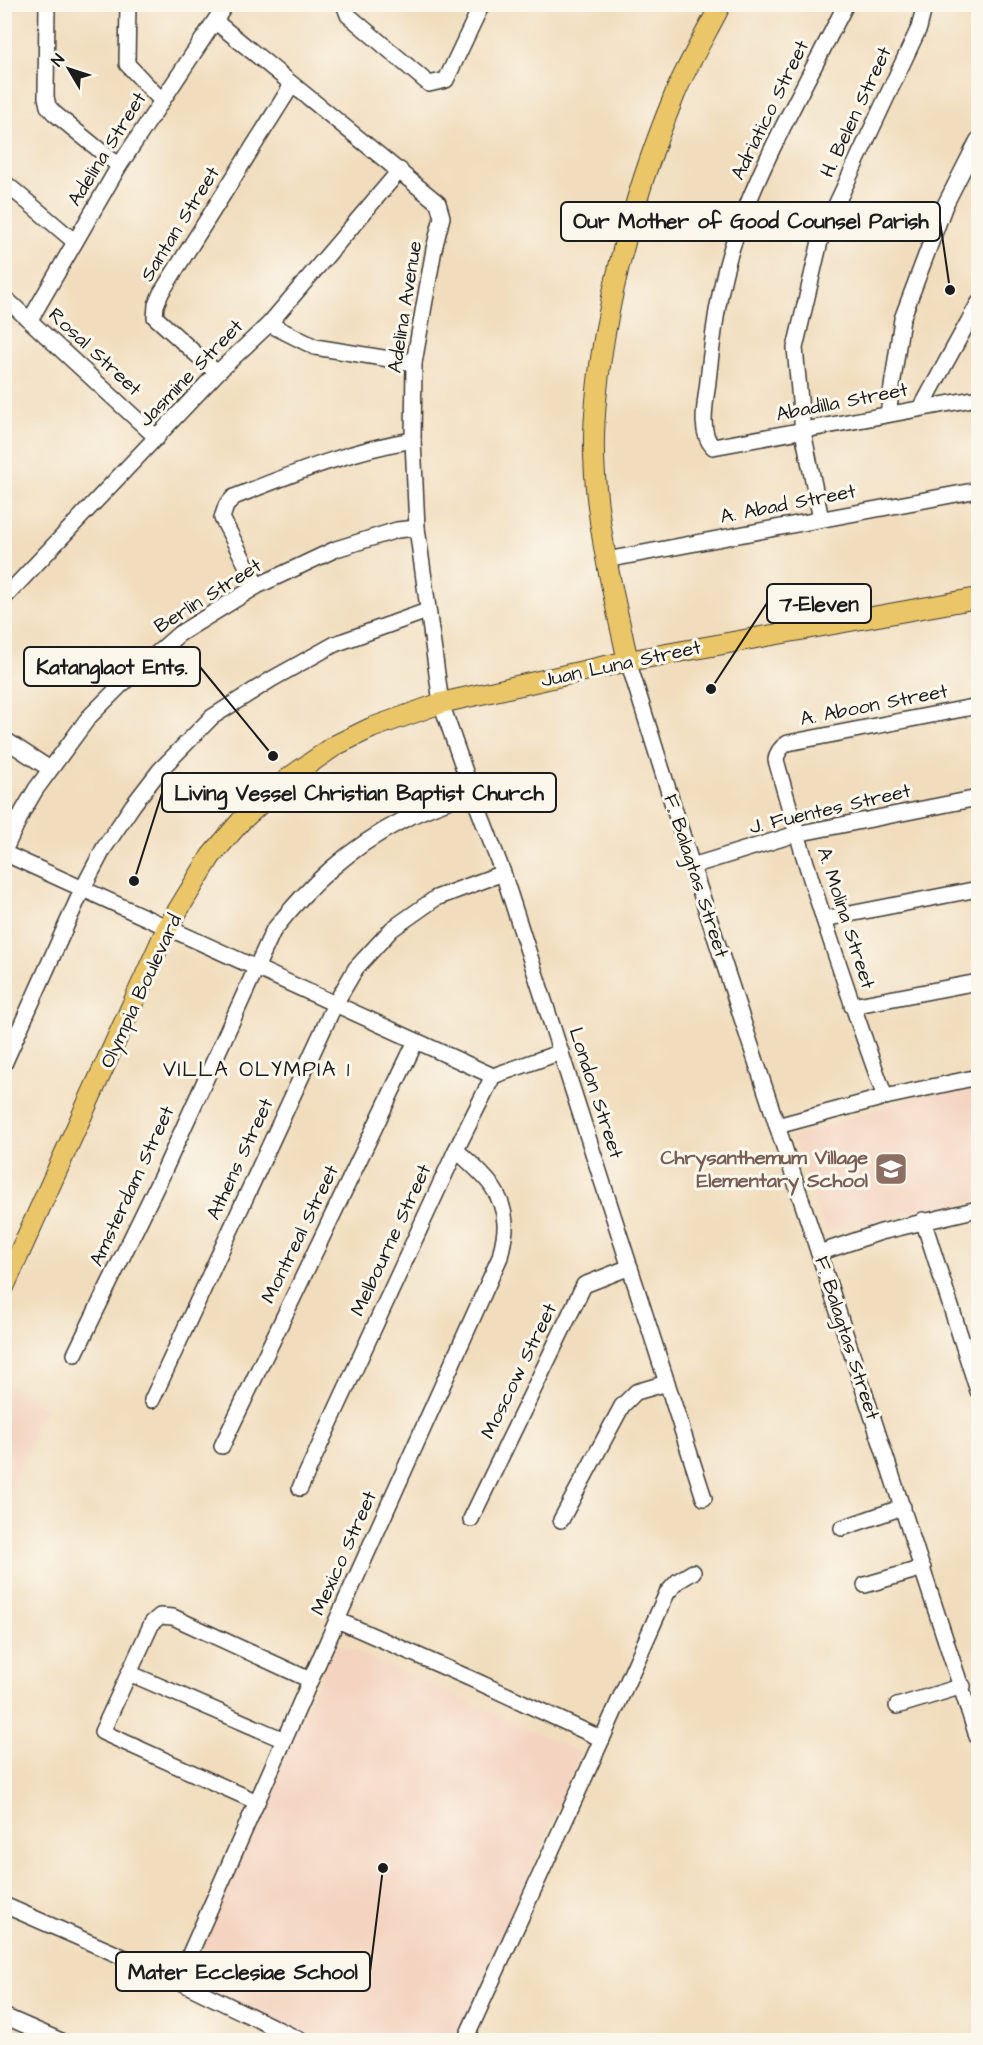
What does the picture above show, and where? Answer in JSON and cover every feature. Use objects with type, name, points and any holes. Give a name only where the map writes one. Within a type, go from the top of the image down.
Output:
[{"type":"main road","name":"F. Balagtas Street","points":[[628,661],[606,560],[596,495],[594,454],[596,389],[618,266],[639,189],[676,92],[721,4]]},
{"type":"main road","name":"Juan Luna Street","points":[[441,703],[628,661],[978,598]]},
{"type":"main road","name":"Olympia Boulevard","points":[[4,1287],[167,928],[211,856],[240,821],[290,777],[336,745],[371,728],[441,703]]},
{"type":"street","points":[[47,4],[46,97],[48,106],[119,166]]},
{"type":"street","points":[[128,4],[127,64],[161,100]]},
{"type":"street","name":"Adelina Street","points":[[30,320],[119,166],[226,4]]},
{"type":"street","points":[[344,4],[348,15],[429,84],[446,80],[478,7]]},
{"type":"street","name":"Adriatico Street","points":[[712,447],[707,441],[704,427],[705,402],[718,307],[734,240],[759,177],[846,4]]},
{"type":"street","name":"H. Belen Street","points":[[821,519],[803,432],[795,348],[821,237],[919,28],[925,4]]},
{"type":"street","name":"Adelina Avenue","points":[[216,22],[438,203],[442,217],[434,249],[414,363],[413,440],[417,528],[441,703]]},
{"type":"street","name":"Santan Street","points":[[217,373],[155,317],[156,305],[161,293],[292,84]]},
{"type":"street","points":[[888,414],[902,319],[945,205],[978,140]]},
{"type":"street","name":"Jasmine Street","points":[[4,598],[217,373],[269,324],[400,170]]},
{"type":"street","points":[[4,182],[75,242]]},
{"type":"street","name":"Rosal Street","points":[[4,297],[157,438]]},
{"type":"street","points":[[921,408],[978,304]]},
{"type":"street","points":[[269,324],[315,347],[414,363]]},
{"type":"street","name":"Abadilla Street","points":[[712,447],[978,398]]},
{"type":"street","points":[[257,586],[222,518],[226,506],[234,497],[306,468],[387,444],[413,440]]},
{"type":"street","name":"A. Abad Street","points":[[606,560],[978,490]]},
{"type":"street","name":"Berlin Street","points":[[4,852],[23,811],[50,769],[89,717],[121,685],[179,634],[257,586],[336,549],[397,530],[417,528]]},
{"type":"street","points":[[4,1064],[82,890],[104,848],[160,770],[212,717],[272,679],[335,644],[427,611]]},
{"type":"street","name":"F. Balagtas Street","points":[[628,661],[692,866],[963,1686],[978,1739]]},
{"type":"street","name":"London Street","points":[[441,703],[503,873],[704,1498]]},
{"type":"street","name":"A. Aboon Street","points":[[779,750],[788,744],[978,706]]},
{"type":"street","points":[[4,739],[50,769]]},
{"type":"street","name":"A. Molina Street","points":[[779,750],[776,760],[796,834],[852,1006],[885,1097]]},
{"type":"street","name":"Amsterdam Street","points":[[75,1354],[163,1173],[273,931],[295,903],[328,870],[353,850],[404,820],[472,792]]},
{"type":"street","name":"J. Fuentes Street","points":[[692,866],[796,834],[978,798]]},
{"type":"street","points":[[4,852],[82,890],[493,1076],[561,1052]]},
{"type":"street","name":"Athens Street","points":[[152,1400],[335,1004],[356,968],[392,928],[436,898],[503,873]]},
{"type":"street","points":[[824,918],[978,889]]},
{"type":"street","points":[[852,1006],[978,982]]},
{"type":"street","name":"Montreal Street","points":[[222,1446],[416,1041]]},
{"type":"street","name":"Melbourne Street","points":[[300,1488],[456,1150],[493,1076]]},
{"type":"street","points":[[777,1126],[885,1097],[978,1077]]},
{"type":"street","name":"Mexico Street","points":[[178,1981],[336,1620],[500,1257],[506,1224],[500,1202],[490,1181],[456,1150]]},
{"type":"street","points":[[819,1253],[923,1220],[978,1209]]},
{"type":"street","points":[[923,1220],[978,1391]]},
{"type":"street","name":"Moscow Street","points":[[471,1519],[584,1285],[630,1267]]},
{"type":"street","points":[[561,1520],[622,1406],[636,1392],[667,1383]]},
{"type":"street","points":[[842,1528],[903,1507]]},
{"type":"street","points":[[865,1585],[923,1568]]},
{"type":"street","points":[[465,2040],[602,1739],[653,1620],[667,1593],[678,1581],[693,1572]]},
{"type":"street","points":[[257,1802],[102,1732],[152,1623],[160,1616],[173,1617],[310,1680]]},
{"type":"street","points":[[336,1620],[602,1739]]},
{"type":"street","points":[[129,1672],[284,1740]]},
{"type":"street","points":[[897,1706],[963,1686]]},
{"type":"street","points":[[4,1905],[178,1981],[300,2040]]},
{"type":"street","points":[[4,2016],[59,2040]]},
{"type":"shaded area","name":"Chrysanthemum Village Elementary School","points":[[978,1084],[978,1200],[825,1231],[793,1137],[918,1095]]},
{"type":"shaded area","points":[[5,1382],[45,1409],[5,1499]]},
{"type":"shaded area","points":[[336,1643],[581,1753],[457,2040],[312,2040],[182,1982]]},
{"type":"place","name":"Our Mother of Good Counsel Parish","points":[[950,290]]},
{"type":"place","name":"7-Eleven","points":[[711,689]]},
{"type":"place","name":"Katanglaot Ents.","points":[[273,756]]},
{"type":"place","name":"Living Vessel Christian Baptist Church","points":[[134,881]]},
{"type":"place","name":"Chrysanthemum Village Elementary School","points":[[891,1169]]},
{"type":"place","name":"Mater Ecclesiae School","points":[[383,1868]]},
{"type":"district","name":"VILLA OLYMPIA 1","points":[[257,1069]]}]
